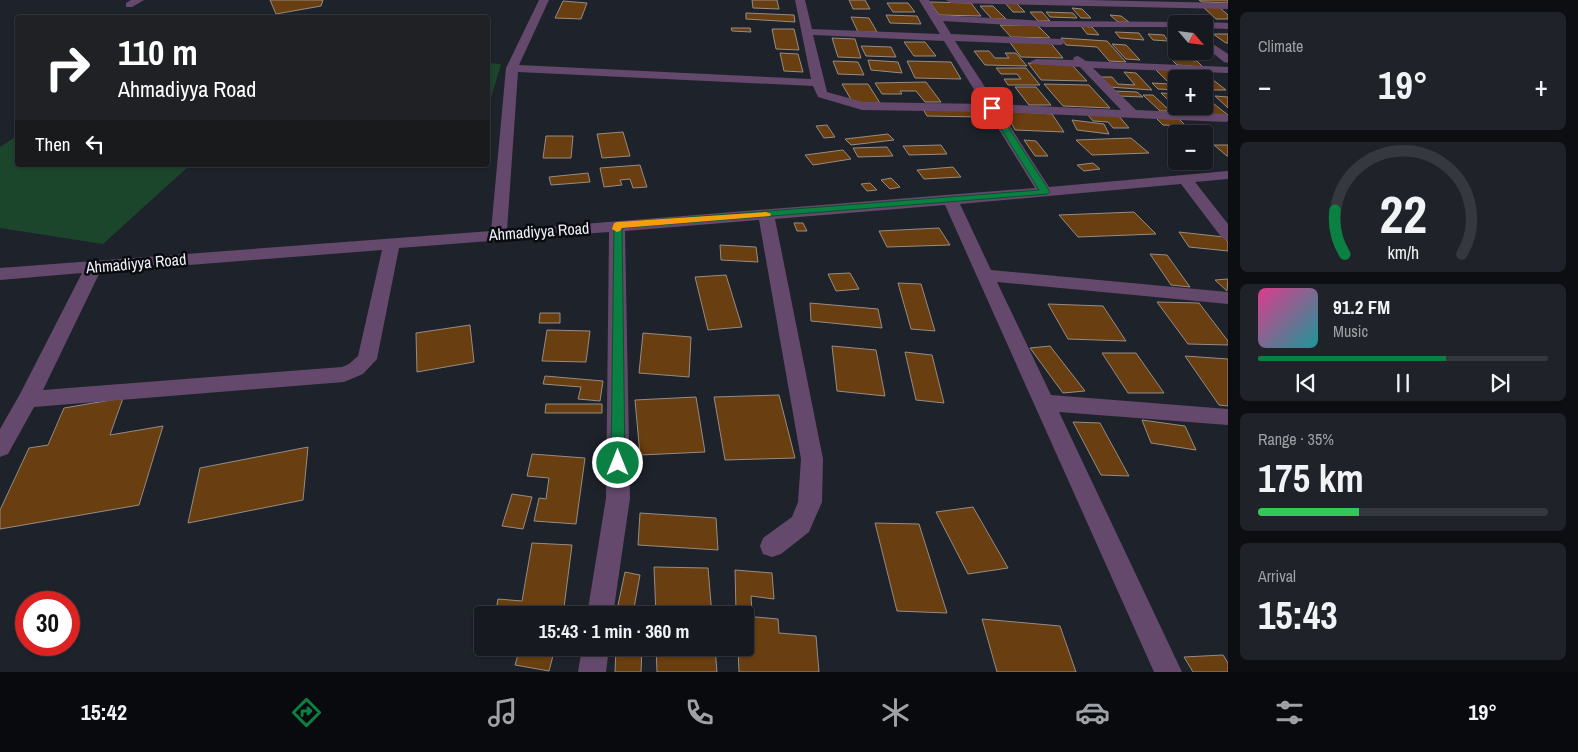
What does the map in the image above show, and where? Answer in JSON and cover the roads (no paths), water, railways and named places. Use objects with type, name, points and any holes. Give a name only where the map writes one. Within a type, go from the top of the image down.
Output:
[{"type":"street","points":[[129,4],[139,0]]},
{"type":"street","points":[[499,234],[512,68],[544,0]]},
{"type":"street","points":[[800,0],[822,94],[862,106],[992,108],[1226,118]]},
{"type":"street","points":[[924,0],[1045,192]]},
{"type":"street","points":[[951,0],[1153,2],[1228,6]]},
{"type":"street","points":[[1153,2],[1170,15]]},
{"type":"street","points":[[936,18],[1045,24],[1168,24]]},
{"type":"street","points":[[1045,24],[1133,115]]},
{"type":"street","points":[[1213,25],[1228,26]]},
{"type":"street","points":[[808,32],[1061,42]]},
{"type":"street","points":[[1213,49],[1228,60]]},
{"type":"street","points":[[1036,62],[1083,62],[1228,70]]},
{"type":"street","points":[[512,68],[818,83]]},
{"type":"street","name":"Ahmadiyya Road","points":[[0,274],[1045,192],[1228,175]]},
{"type":"street","points":[[1185,179],[1228,235]]},
{"type":"street","points":[[950,199],[1168,672]]},
{"type":"street","points":[[766,214],[812,459],[810,502],[800,524],[772,546]]},
{"type":"street","points":[[601,606],[618,498],[617,225]]},
{"type":"street","points":[[28,399],[344,374],[356,369],[367,359],[392,243]]},
{"type":"street","points":[[0,448],[28,399],[94,267]]},
{"type":"street","points":[[984,275],[1228,298]]},
{"type":"street","points":[[1044,403],[1228,417]]},
{"type":"street","points":[[592,672],[595,656]]}]
